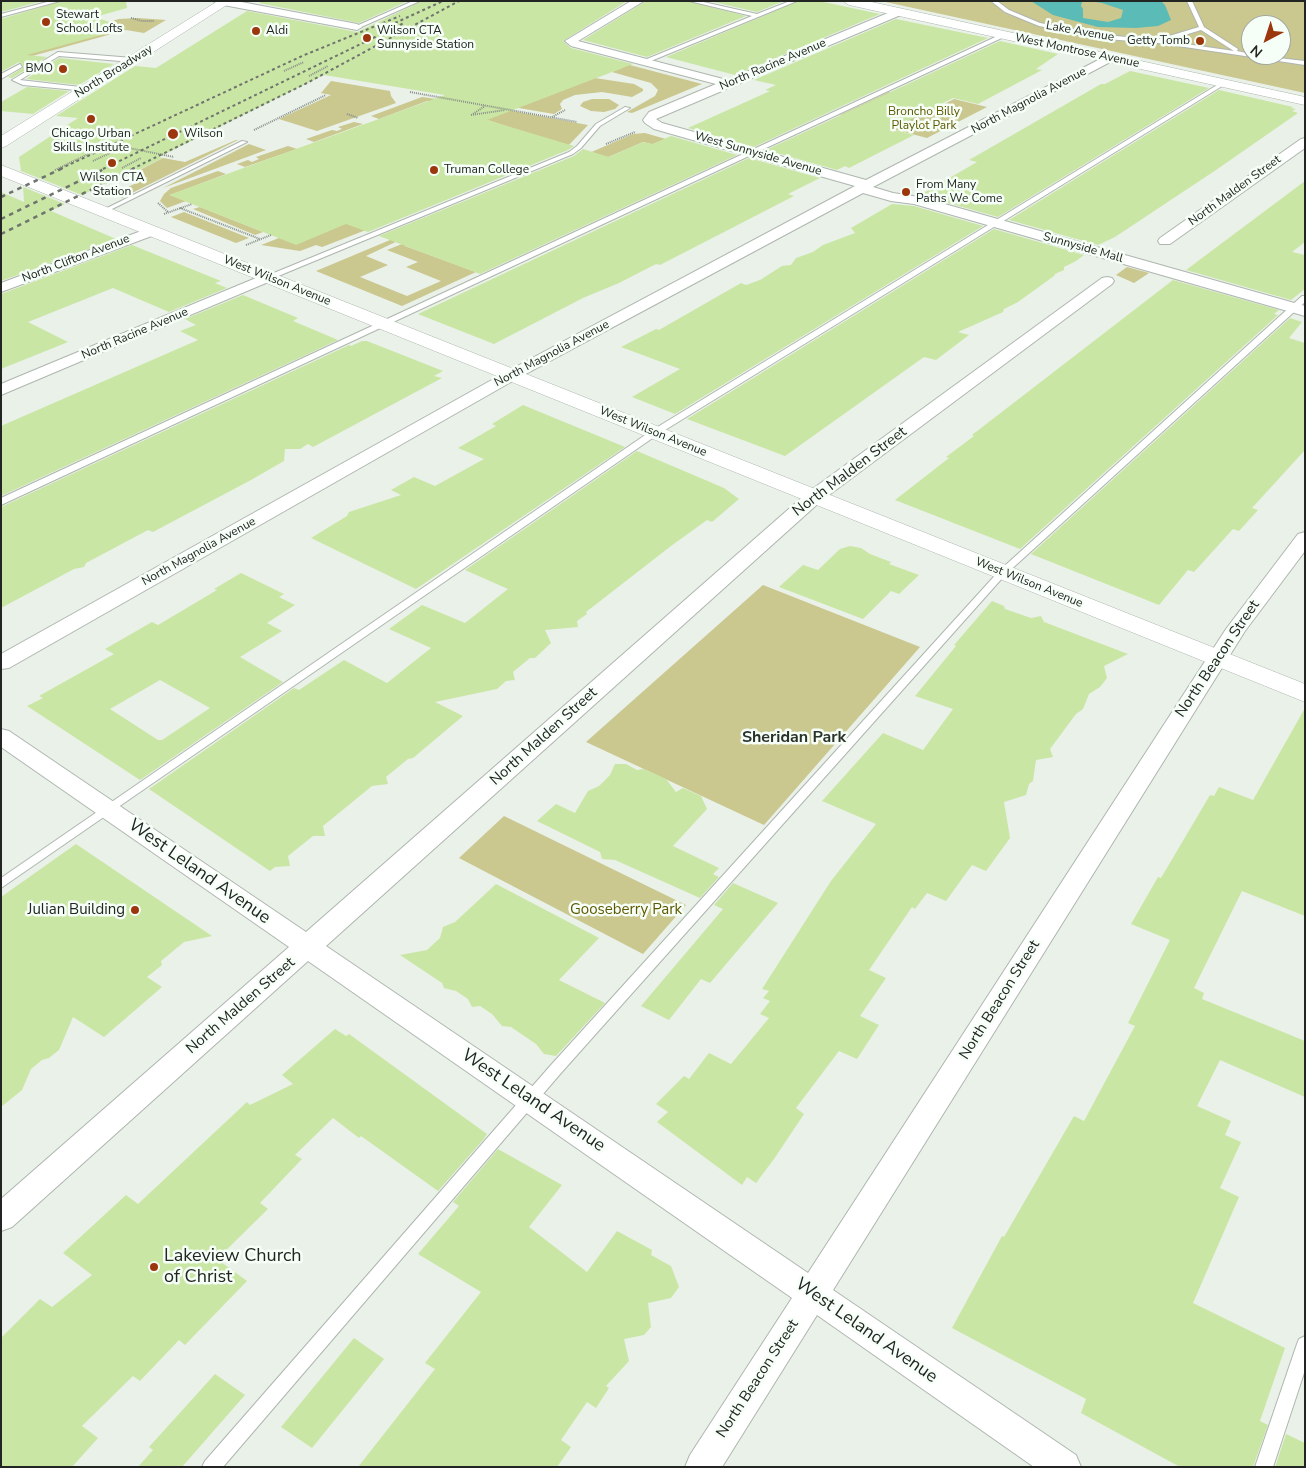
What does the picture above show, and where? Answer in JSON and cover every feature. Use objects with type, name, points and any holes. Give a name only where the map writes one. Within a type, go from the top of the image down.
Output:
[{"type":"street","points":[[639,1],[570,41],[575,44],[729,84]]},
{"type":"street","name":"West Montrose Avenue","points":[[849,1],[1305,101]]},
{"type":"street","points":[[223,2],[357,27]]},
{"type":"street","name":"North Broadway","points":[[1,143],[223,2]]},
{"type":"street","name":"North Racine Avenue","points":[[649,120],[653,115],[899,12]]},
{"type":"street","name":"North Magnolia Avenue","points":[[1,663],[512,375],[1110,58]]},
{"type":"street","name":"West Sunnyside Avenue","points":[[649,120],[658,126],[752,152],[864,187]]},
{"type":"street","name":"North Malden Street","points":[[1165,241],[1305,142]]},
{"type":"street","name":"West Wilson Avenue","points":[[1,170],[1305,694]]},
{"type":"street","name":"Sunnyside Mall","points":[[864,187],[891,197],[915,200],[1301,305]]},
{"type":"street","name":"North Clifton Avenue","points":[[1,288],[152,231]]},
{"type":"street","name":"North Racine Avenue","points":[[1,390],[268,277]]},
{"type":"street","name":"North Malden Street","points":[[1,1218],[814,497],[1107,281]]},
{"type":"street","name":"North Beacon Street","points":[[702,1467],[1216,659],[1236,629],[1305,538]]},
{"type":"street","name":"West Leland Avenue","points":[[1,736],[1064,1467]]},
{"type":"lane","points":[[1,16],[58,1]]},
{"type":"lane","points":[[357,27],[418,1]]},
{"type":"lane","points":[[691,1],[757,16]]},
{"type":"lane","points":[[644,62],[795,1]]},
{"type":"lane","name":"Lake Avenue","points":[[993,1],[1007,11],[1039,24],[1106,37],[1156,42],[1202,28]]},
{"type":"lane","points":[[1189,1],[1202,28],[1241,54]]},
{"type":"lane","points":[[1,502],[1004,35]]},
{"type":"lane","points":[[1156,42],[1241,54]]},
{"type":"lane","points":[[87,89],[15,81],[18,77],[58,54],[133,60]]},
{"type":"lane","points":[[1291,61],[1305,63]]},
{"type":"lane","points":[[1,71],[20,66],[1,77]]},
{"type":"lane","points":[[1,884],[654,433],[1224,83]]},
{"type":"lane","points":[[268,277],[571,153],[598,126],[627,108]]},
{"type":"lane","points":[[104,211],[244,142]]},
{"type":"lane","points":[[211,1467],[529,1099],[1002,573],[1301,305]]},
{"type":"lane","points":[[1264,1467],[1305,1344]]},
{"type":"path","points":[[131,18],[145,22],[158,20]]},
{"type":"path","points":[[284,71],[304,62]]},
{"type":"path","points":[[309,76],[328,66]]},
{"type":"path","points":[[410,92],[580,122]]},
{"type":"path","points":[[249,132],[326,96]]},
{"type":"path","points":[[485,106],[471,115],[506,110]]},
{"type":"path","points":[[551,118],[565,110]]},
{"type":"path","points":[[347,114],[358,118]]},
{"type":"path","points":[[600,147],[636,131]]},
{"type":"path","points":[[48,173],[109,144],[176,158]]},
{"type":"path","points":[[93,161],[112,152]]},
{"type":"path","points":[[122,168],[141,158]]},
{"type":"path","points":[[168,213],[192,204]]},
{"type":"path","points":[[180,208],[260,239]]},
{"type":"path","points":[[246,245],[271,235]]},
{"type":"green space","points":[[881,1],[1305,1],[1305,93]]},
{"type":"green space","points":[[119,19],[166,20],[144,33],[126,30],[7,63],[37,42]]},
{"type":"green space","points":[[626,64],[702,84],[632,113],[627,112],[655,96],[658,90],[651,83],[612,72]]},
{"type":"green space","points":[[595,78],[634,84],[643,89],[643,91],[632,97],[602,92],[575,95],[563,100],[560,104],[562,109],[554,114],[466,99]]},
{"type":"green space","points":[[331,81],[390,91],[396,103],[317,131],[279,119],[331,95],[321,93]]},
{"type":"green space","name":"Broncho Billy Playlot Park","points":[[889,92],[942,105],[954,99],[987,107],[927,138],[840,115]]},
{"type":"green space","points":[[422,97],[450,101],[443,106],[427,101],[379,119],[371,116]]},
{"type":"green space","points":[[592,99],[609,99],[619,105],[615,109],[604,112],[591,111],[580,106],[583,102]]},
{"type":"green space","points":[[507,110],[588,125],[568,146],[475,116]]},
{"type":"green space","points":[[354,122],[363,124],[314,142],[306,139],[332,130],[337,131],[342,129],[338,127]]},
{"type":"green space","points":[[645,133],[676,142],[660,146],[643,142],[583,168],[557,167],[633,134]]},
{"type":"green space","points":[[238,140],[122,198],[112,194],[148,178],[132,174],[163,158],[185,162]]},
{"type":"green space","points":[[249,144],[266,150],[163,188]]},
{"type":"green space","points":[[288,146],[297,149],[245,167],[237,164],[248,160],[252,162],[259,159],[256,157]]},
{"type":"green space","points":[[218,171],[226,174],[170,195],[186,201],[167,208],[160,201],[171,188]]},
{"type":"green space","points":[[200,207],[263,232],[255,235],[193,209]]},
{"type":"green space","points":[[184,212],[249,238],[236,243],[171,217]]},
{"type":"green space","points":[[353,221],[371,228],[322,247],[316,245],[300,251],[261,245],[279,238]]},
{"type":"green space","points":[[402,235],[404,238],[366,256],[388,265],[360,277],[407,296],[441,281],[406,267],[418,262],[387,250],[407,242],[405,246],[476,272],[402,306],[316,271]]},
{"type":"green space","points":[[1127,267],[1149,273],[1134,283],[1116,275]]},
{"type":"green space","points":[[763,585],[920,647],[764,825],[586,742]]},
{"type":"green space","name":"Gooseberry Park","points":[[504,816],[686,905],[643,954],[459,858]]},
{"type":"water","points":[[1031,1],[1088,1],[1082,2],[1083,18],[1108,22],[1121,18],[1123,10],[1089,1],[1161,1],[1165,5],[1171,20],[1158,26],[1136,28],[1098,27],[1053,15]]},
{"type":"building","points":[[1,1],[43,1],[1,12]]},
{"type":"building","points":[[62,1],[126,1],[127,8],[95,17],[127,28],[27,55],[47,57],[12,78],[8,77],[24,67],[19,62],[1,72],[1,19]]},
{"type":"building","points":[[263,1],[408,1],[359,23],[259,3]]},
{"type":"building","points":[[422,1],[627,1],[563,41],[571,48],[633,64],[487,120],[574,146],[568,150],[368,232],[346,224],[296,245],[169,195],[445,95],[324,75],[159,157],[163,158],[119,180],[115,179],[82,195],[21,171],[19,157],[78,118],[56,116],[135,66],[156,68],[247,11],[357,32]]},
{"type":"building","points":[[646,1],[687,1],[746,16],[647,57],[583,40]]},
{"type":"building","points":[[709,1],[784,1],[757,12]]},
{"type":"building","points":[[799,1],[819,1],[880,14],[735,75],[666,57]]},
{"type":"building","points":[[896,19],[988,38],[754,147],[688,128],[770,91],[765,90],[776,85],[754,80]]},
{"type":"building","points":[[1000,41],[1058,54],[1036,69],[1042,70],[978,104],[953,98],[892,129],[914,135],[849,168],[845,166],[837,170],[766,150]]},
{"type":"building","name":"BMO","points":[[59,58],[114,64],[79,85],[26,79]]},
{"type":"building","points":[[1130,71],[1209,88],[998,217],[920,195],[977,162],[969,160],[1101,84],[1105,84]]},
{"type":"building","points":[[27,87],[69,91],[33,114],[1,111],[1,102]]},
{"type":"building","points":[[1219,90],[1293,107],[1291,108],[1296,109],[1292,111],[1298,113],[1115,237],[1098,245],[1009,220]]},
{"type":"building","points":[[671,136],[737,155],[480,274],[379,236],[574,156],[583,149],[609,157],[643,142],[652,144]]},
{"type":"building","points":[[749,158],[820,178],[788,194],[794,196],[660,265],[656,264],[619,283],[583,298],[494,344],[418,314]]},
{"type":"building","points":[[1305,181],[1305,242],[1292,252],[1305,255],[1305,289],[1291,300],[1186,270]]},
{"type":"building","points":[[23,187],[65,204],[51,211],[116,239],[1,281],[1,192],[24,202]]},
{"type":"building","points":[[892,204],[914,206],[983,226],[675,414],[632,397],[680,369],[621,347],[656,329],[659,330],[741,283],[746,285],[760,280],[782,266],[791,265],[796,258],[855,233],[851,228]]},
{"type":"building","points":[[994,229],[1084,255],[1064,267],[1064,270],[1055,274],[1018,302],[1004,309],[1003,312],[958,332],[969,335],[936,360],[924,357],[785,456],[687,419]]},
{"type":"building","points":[[132,245],[221,281],[215,283],[227,288],[169,312],[113,288],[28,322],[68,342],[1,369],[1,294]]},
{"type":"building","points":[[1173,280],[1279,310],[1274,314],[1278,315],[1020,549],[895,500],[949,458],[946,457],[974,436],[972,435]]},
{"type":"building","points":[[243,295],[298,318],[293,321],[338,340],[1,496],[1,426],[198,340],[180,331],[196,325],[185,319]]},
{"type":"building","points":[[1290,318],[1302,322],[1289,338],[1305,343],[1305,450],[1252,508],[1258,510],[1239,531],[1233,529],[1194,572],[1188,570],[1159,605],[1031,554]]},
{"type":"building","points":[[367,341],[443,371],[434,376],[442,378],[313,447],[308,444],[300,449],[285,449],[284,461],[251,480],[153,532],[148,530],[86,563],[84,567],[74,569],[1,608],[1,507],[349,345],[351,346]]},
{"type":"building","points":[[523,405],[625,447],[416,589],[311,538],[347,516],[349,512],[401,495],[391,490],[414,477],[435,486],[484,459],[458,448],[496,426],[492,424]]},
{"type":"building","points":[[637,451],[724,488],[739,499],[712,522],[707,520],[671,546],[586,612],[587,614],[577,621],[578,627],[545,630],[551,643],[535,658],[530,658],[513,672],[515,680],[506,681],[497,689],[435,702],[463,716],[413,758],[408,759],[386,777],[388,784],[372,786],[323,826],[325,836],[313,836],[288,856],[290,866],[275,867],[270,871],[149,789],[294,688],[299,690],[344,660],[387,683],[431,648],[389,629],[422,605],[465,623],[508,589],[465,570]]},
{"type":"building","points":[[850,546],[861,548],[870,554],[891,562],[889,564],[919,575],[899,594],[891,591],[863,619],[779,587],[803,565],[818,570],[840,549]]},
{"type":"building","points":[[241,573],[284,594],[279,597],[295,605],[267,623],[282,631],[240,657],[283,682],[140,780],[27,706],[43,698],[39,696],[114,654],[105,649],[152,622],[158,625],[217,590],[214,589]],"holes":[[[160,680],[210,708],[162,740],[158,740],[110,709]]]},
{"type":"building","points":[[992,601],[1004,606],[1005,609],[1031,618],[1041,616],[1044,622],[1128,654],[1104,666],[1107,678],[1100,687],[1089,694],[1083,709],[1076,714],[1050,749],[1053,757],[1036,760],[1033,781],[1029,784],[1026,795],[1004,802],[1010,838],[986,871],[972,865],[946,901],[927,893],[915,909],[912,907],[869,970],[886,978],[860,1016],[879,1025],[857,1059],[839,1051],[796,1108],[804,1114],[774,1159],[756,1183],[747,1177],[742,1185],[657,1122],[668,1112],[656,1104],[684,1076],[689,1079],[709,1053],[731,1064],[769,1018],[760,1014],[770,1001],[763,998],[769,991],[762,989],[831,881],[876,824],[822,801],[883,733],[923,750],[953,709],[915,696],[956,646],[954,645]]},
{"type":"building","points":[[1305,708],[1305,916],[1242,891],[1194,988],[1204,993],[1202,999],[1305,1041],[1305,1097],[1220,1060],[1197,1106],[1231,1121],[1225,1135],[1241,1142],[1220,1188],[1239,1197],[1193,1303],[1285,1348],[1260,1421],[1268,1425],[1253,1467],[1180,1467],[1081,1413],[1086,1399],[952,1328],[1002,1236],[1004,1237],[1074,1116],[1084,1121],[1135,1026],[1128,1023],[1170,940],[1131,924],[1158,877],[1161,878],[1210,795],[1214,796],[1219,787],[1253,800]]},
{"type":"building","points":[[615,764],[626,764],[637,770],[644,769],[666,779],[676,792],[683,788],[701,796],[707,809],[673,846],[719,868],[713,874],[719,877],[700,898],[615,860],[602,859],[600,852],[537,821],[556,804],[575,813],[588,791],[599,786],[610,775]]},
{"type":"building","points":[[76,844],[212,936],[184,942],[161,961],[162,965],[147,977],[162,987],[104,1037],[73,1017],[59,1050],[31,1069],[22,1090],[1,1107],[1,897]]},
{"type":"building","points":[[733,883],[778,903],[710,983],[701,979],[669,1020],[641,1006],[723,909],[714,905]]},
{"type":"building","points":[[496,884],[599,938],[559,980],[605,1003],[556,1056],[544,1054],[536,1044],[511,1027],[502,1026],[492,1014],[480,1006],[472,1007],[468,999],[456,991],[444,988],[442,983],[400,955],[427,950],[440,938],[443,927],[455,922]]},
{"type":"building","points":[[335,1029],[346,1036],[349,1034],[487,1134],[483,1140],[438,1191],[361,1136],[359,1138],[333,1118],[295,1155],[302,1159],[260,1203],[268,1209],[217,1259],[247,1281],[185,1345],[179,1340],[140,1381],[133,1376],[82,1426],[98,1438],[72,1467],[1,1467],[1,1338],[40,1299],[52,1307],[92,1275],[63,1253],[126,1195],[138,1204],[247,1102],[250,1105],[293,1084],[282,1075]]},
{"type":"building","points":[[498,1149],[562,1185],[529,1227],[587,1272],[617,1231],[652,1250],[651,1255],[671,1266],[679,1287],[671,1298],[648,1303],[651,1327],[644,1335],[624,1339],[629,1361],[606,1386],[609,1388],[596,1408],[587,1402],[561,1440],[571,1447],[557,1467],[358,1467],[435,1369],[425,1363],[481,1292],[418,1254],[459,1206],[453,1202]]},
{"type":"building","points":[[354,1338],[384,1359],[312,1448],[281,1427]]},
{"type":"building","points":[[215,1374],[245,1395],[182,1467],[138,1467],[153,1450],[149,1447]]},
{"type":"building","points":[[1286,1434],[1305,1443],[1305,1467],[1275,1467]]},
{"type":"railway","points":[[395,23],[443,1]]},
{"type":"railway","points":[[132,169],[307,83],[459,1]]},
{"type":"railway","points":[[60,169],[302,56],[400,16]]},
{"type":"railway","points":[[103,169],[404,23]]},
{"type":"railway","points":[[1,197],[63,168]]},
{"type":"railway","points":[[1,219],[106,168]]},
{"type":"railway","points":[[1,234],[135,168]]},
{"type":"place","name":"Stewart School Lofts","points":[[46,22]]},
{"type":"place","name":"Aldi","points":[[256,31]]},
{"type":"place","name":"Wilson CTA Sunnyside Station","points":[[367,38]]},
{"type":"place","name":"Getty Tomb","points":[[1200,41]]},
{"type":"place","name":"BMO","points":[[63,69]]},
{"type":"place","name":"Chicago Urban Skills Institute","points":[[91,119]]},
{"type":"place","name":"Wilson","points":[[173,134]]},
{"type":"place","name":"Wilson CTA Station","points":[[112,163]]},
{"type":"place","name":"Truman College","points":[[434,170]]},
{"type":"place","name":"From Many Paths We Come","points":[[906,192]]},
{"type":"place","name":"Julian Building","points":[[135,910]]},
{"type":"place","name":"Lakeview Church of Christ","points":[[154,1267]]},
{"type":"district","name":"Sheridan Park","points":[[794,738]]}]
